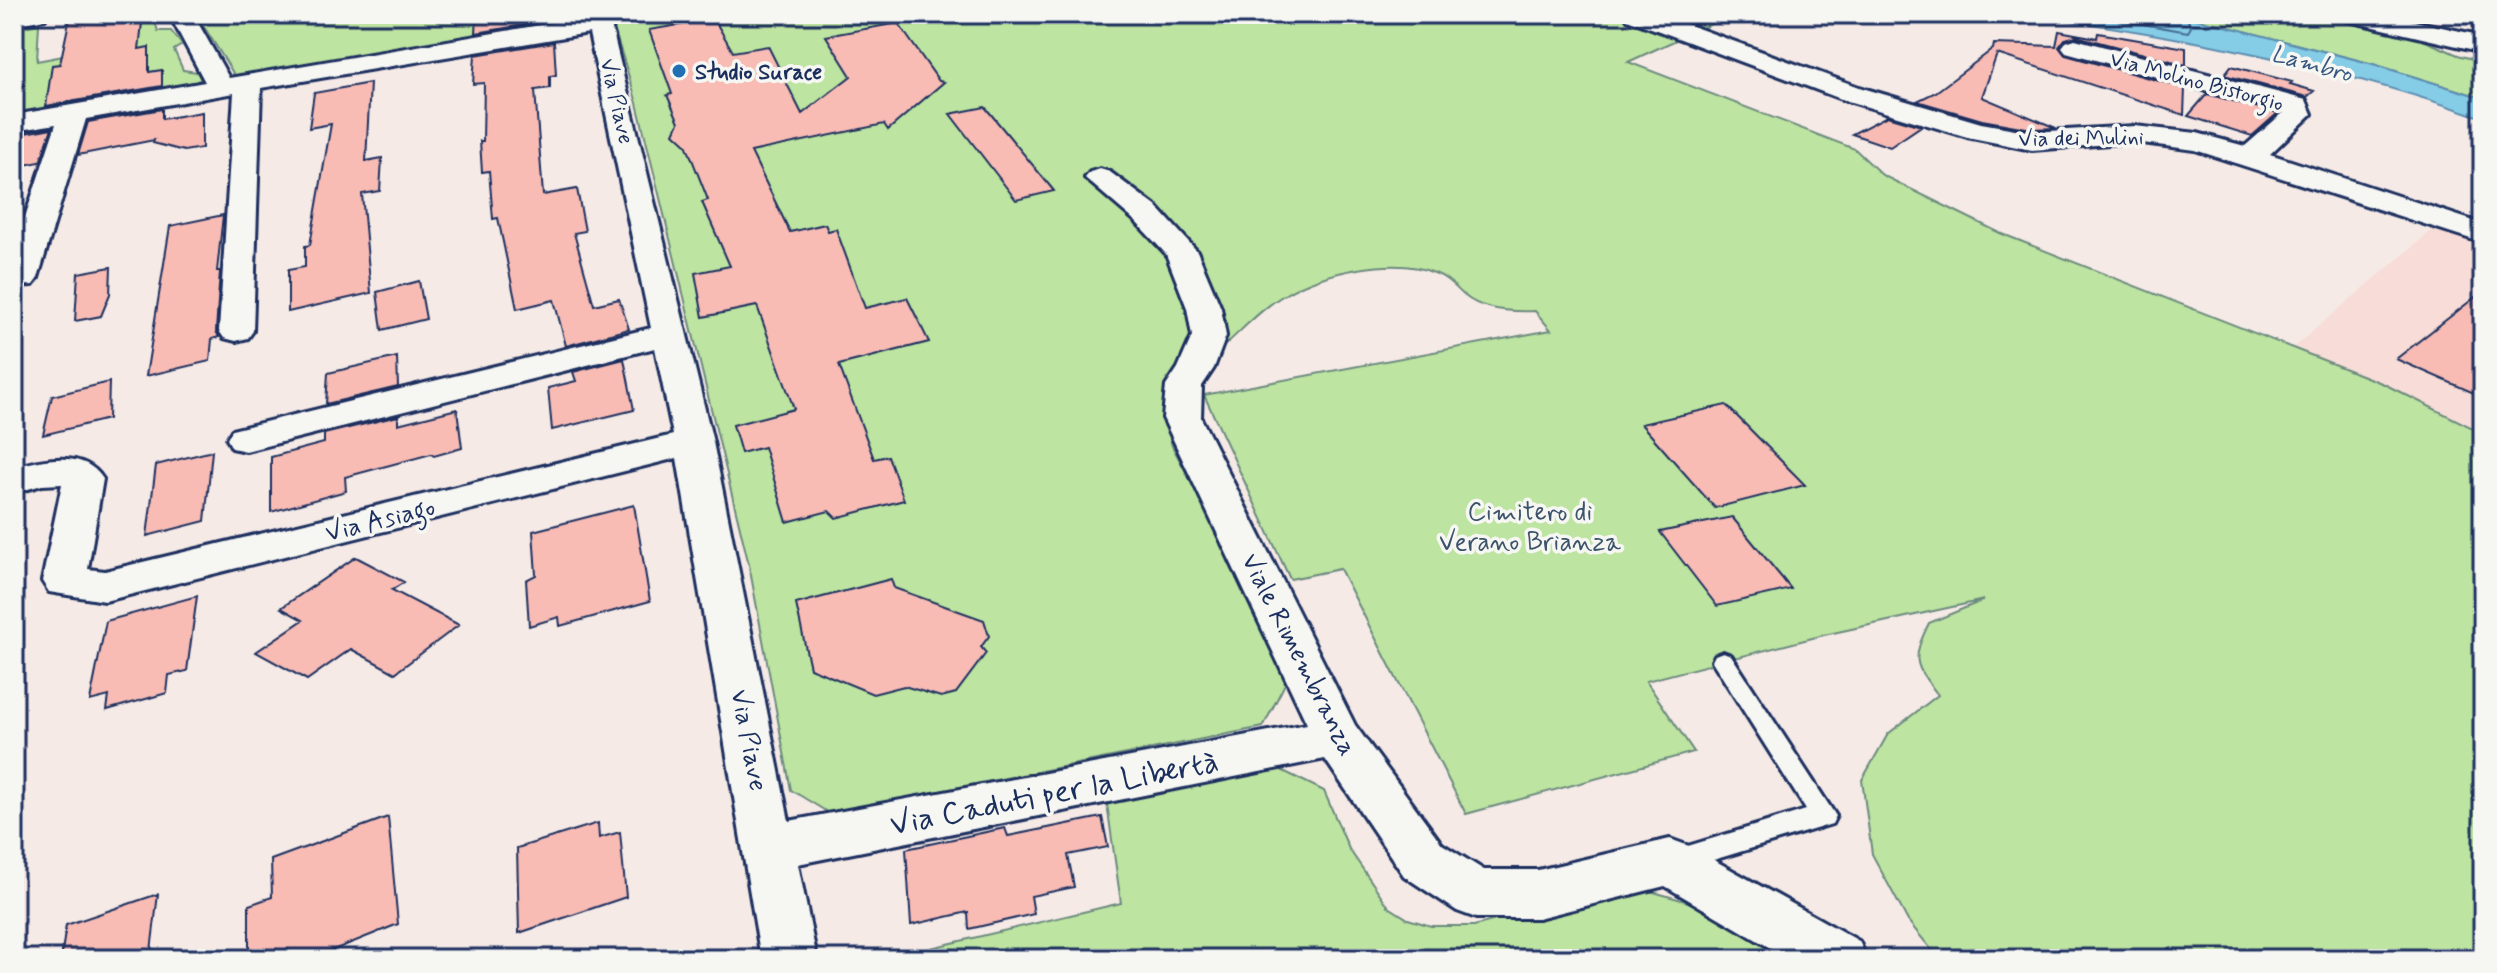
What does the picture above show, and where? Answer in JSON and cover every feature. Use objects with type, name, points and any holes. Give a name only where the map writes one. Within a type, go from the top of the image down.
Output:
[{"type":"street","points":[[14,18],[36,14]]},
{"type":"street","points":[[181,14],[234,84],[236,331]]},
{"type":"street","name":"Via dei Mulini","points":[[1636,14],[1850,93],[1977,131],[2032,141],[2148,135],[2197,142],[2483,234]]},
{"type":"street","points":[[2349,14],[2483,44]]},
{"type":"street","name":"Via Piave","points":[[14,123],[576,26],[593,26],[602,30],[694,442],[789,959]]},
{"type":"street","name":"Via Molino Bistorgio","points":[[2075,47],[2296,106],[2298,114],[2250,157]]},
{"type":"street","points":[[21,278],[74,112]]},
{"type":"street","name":"Viale Rimembranza","points":[[1100,178],[1146,214],[1181,251],[1204,308],[1209,336],[1196,368],[1184,386],[1182,418],[1337,737],[1423,860],[1476,894],[1538,894],[1670,862]]},
{"type":"street","points":[[246,439],[670,334]]},
{"type":"street","name":"Via Asiago","points":[[14,480],[48,470],[69,470],[83,479],[64,581],[105,586],[694,442]]},
{"type":"street","name":"Via Caduti per la Libertà","points":[[770,847],[1337,737]]},
{"type":"street","points":[[1670,862],[1839,959]]},
{"type":"lane","points":[[1670,862],[1823,816],[1723,661]]},
{"type":"shaded area","points":[[2443,221],[2483,234],[2483,433],[2384,384],[2294,347]]},
{"type":"green space","points":[[119,14],[160,14],[154,19],[158,31],[171,31],[182,45],[174,50],[183,70],[197,72],[201,79],[184,88],[14,117],[14,29],[39,24],[37,61],[110,47]]},
{"type":"green space","name":"Cimitero di Verano Brianza","points":[[196,14],[1733,14],[1628,62],[1855,149],[1882,175],[2000,233],[2384,384],[2483,433],[2483,959],[1939,959],[1908,921],[1872,854],[1862,780],[1888,734],[1938,695],[1924,676],[1918,661],[1919,646],[1929,623],[1984,600],[1824,635],[1646,681],[1694,752],[1466,814],[1340,569],[1290,579],[1204,395],[1551,330],[1535,311],[1508,311],[1480,305],[1437,274],[1401,266],[1381,266],[1338,273],[1284,295],[1224,346],[1207,288],[1144,227],[1167,255],[1195,324],[1189,352],[1167,381],[1162,407],[1172,446],[1292,670],[1263,727],[829,813],[791,790],[749,565],[637,103],[613,25],[593,20],[251,79],[235,76]]},
{"type":"green space","points":[[2178,14],[2349,14],[2381,22],[2458,55],[2483,62],[2483,98],[2373,64]]},
{"type":"green space","points":[[1273,766],[1324,791],[1349,849],[1389,907],[1408,919],[1431,926],[1474,926],[1612,888],[1643,889],[1692,903],[1788,959],[884,959],[1121,903],[1106,797]]},
{"type":"water","name":"Lambro","points":[[2021,14],[2178,14],[2373,64],[2483,98],[2483,118],[2370,82],[2255,54]]},
{"type":"building","points":[[143,14],[139,49],[149,47],[149,72],[162,70],[162,86],[46,106],[52,65],[60,64],[70,17]]},
{"type":"building","points":[[553,14],[553,20],[476,33],[477,16]]},
{"type":"building","points":[[714,19],[733,52],[768,46],[802,114],[851,76],[826,36],[898,23],[939,81],[944,82],[888,130],[884,124],[751,152],[790,232],[825,224],[828,231],[836,229],[865,308],[907,298],[929,342],[839,365],[874,459],[888,456],[904,500],[836,518],[829,511],[787,522],[764,447],[741,453],[733,425],[794,409],[757,306],[703,317],[695,273],[730,266],[702,202],[708,200],[686,144],[674,133],[679,122],[667,95],[672,94],[649,30]]},
{"type":"building","points":[[2059,31],[2097,38],[2098,33],[2186,48],[2186,65],[2076,36],[2065,39],[2059,47],[2065,55],[2185,88],[2184,115],[1997,54],[1982,97],[2056,128],[2032,129],[1982,120],[1917,101],[1936,92],[1993,49],[1994,44],[2056,46]]},
{"type":"building","points":[[554,42],[556,75],[550,76],[550,88],[535,90],[543,195],[577,189],[585,231],[574,233],[594,305],[619,299],[629,329],[566,346],[554,300],[517,309],[498,218],[493,219],[489,171],[482,172],[480,141],[483,141],[484,83],[473,84],[475,55]]},
{"type":"building","points":[[2231,66],[2314,91],[2307,97],[2224,75]]},
{"type":"building","points":[[370,83],[366,161],[382,158],[380,191],[362,194],[371,293],[288,312],[288,270],[305,267],[305,246],[310,245],[331,124],[309,128],[314,93]]},
{"type":"building","points":[[2207,94],[2278,113],[2252,136],[2188,116]]},
{"type":"building","points":[[985,107],[1054,191],[1016,200],[950,114]]},
{"type":"building","points":[[162,109],[162,119],[202,112],[202,148],[184,151],[153,143],[154,140],[78,155],[88,122]]},
{"type":"building","points":[[1887,116],[1921,126],[1890,147],[1852,134]]},
{"type":"building","points":[[52,128],[40,162],[14,167],[14,135]]},
{"type":"building","points":[[223,215],[217,271],[220,271],[216,331],[219,337],[212,339],[210,361],[146,376],[170,226]]},
{"type":"building","points":[[111,267],[110,294],[101,316],[75,321],[78,273]]},
{"type":"building","points":[[419,281],[426,319],[382,330],[377,292]]},
{"type":"building","points":[[2483,291],[2483,397],[2396,359]]},
{"type":"building","points":[[397,357],[398,387],[326,404],[328,373]]},
{"type":"building","points":[[624,359],[634,410],[552,430],[548,388],[576,381],[573,372]]},
{"type":"building","points":[[109,382],[108,419],[43,435],[52,396]]},
{"type":"building","points":[[1726,405],[1805,485],[1715,508],[1641,424]]},
{"type":"building","points":[[457,409],[462,448],[345,477],[346,491],[271,512],[271,457],[324,443],[324,434],[398,416],[398,424]]},
{"type":"building","points":[[212,451],[205,521],[147,536],[156,465]]},
{"type":"building","points":[[634,505],[650,601],[560,626],[559,617],[529,626],[526,580],[536,575],[533,531]]},
{"type":"building","points":[[1732,517],[1791,589],[1717,606],[1660,532]]},
{"type":"building","points":[[356,557],[404,582],[392,590],[459,625],[395,673],[351,649],[307,680],[256,652],[303,620],[281,608]]},
{"type":"building","points":[[891,579],[894,588],[984,620],[989,636],[981,647],[986,653],[956,693],[941,697],[904,686],[873,694],[810,668],[796,604]]},
{"type":"building","points":[[197,596],[187,671],[169,675],[167,693],[107,710],[109,696],[90,701],[106,621]]},
{"type":"building","points":[[388,817],[398,924],[311,959],[249,959],[249,905],[272,897],[271,860]]},
{"type":"building","points":[[1102,817],[1108,847],[1068,855],[1074,887],[1031,896],[1034,914],[969,929],[968,912],[911,925],[906,849],[1005,828],[1008,836]]},
{"type":"building","points":[[598,823],[599,838],[620,832],[626,897],[519,933],[517,848]]},
{"type":"building","points":[[158,894],[150,959],[61,959],[66,925]]},
{"type":"place","name":"Studio Surace","points":[[679,71]]}]
